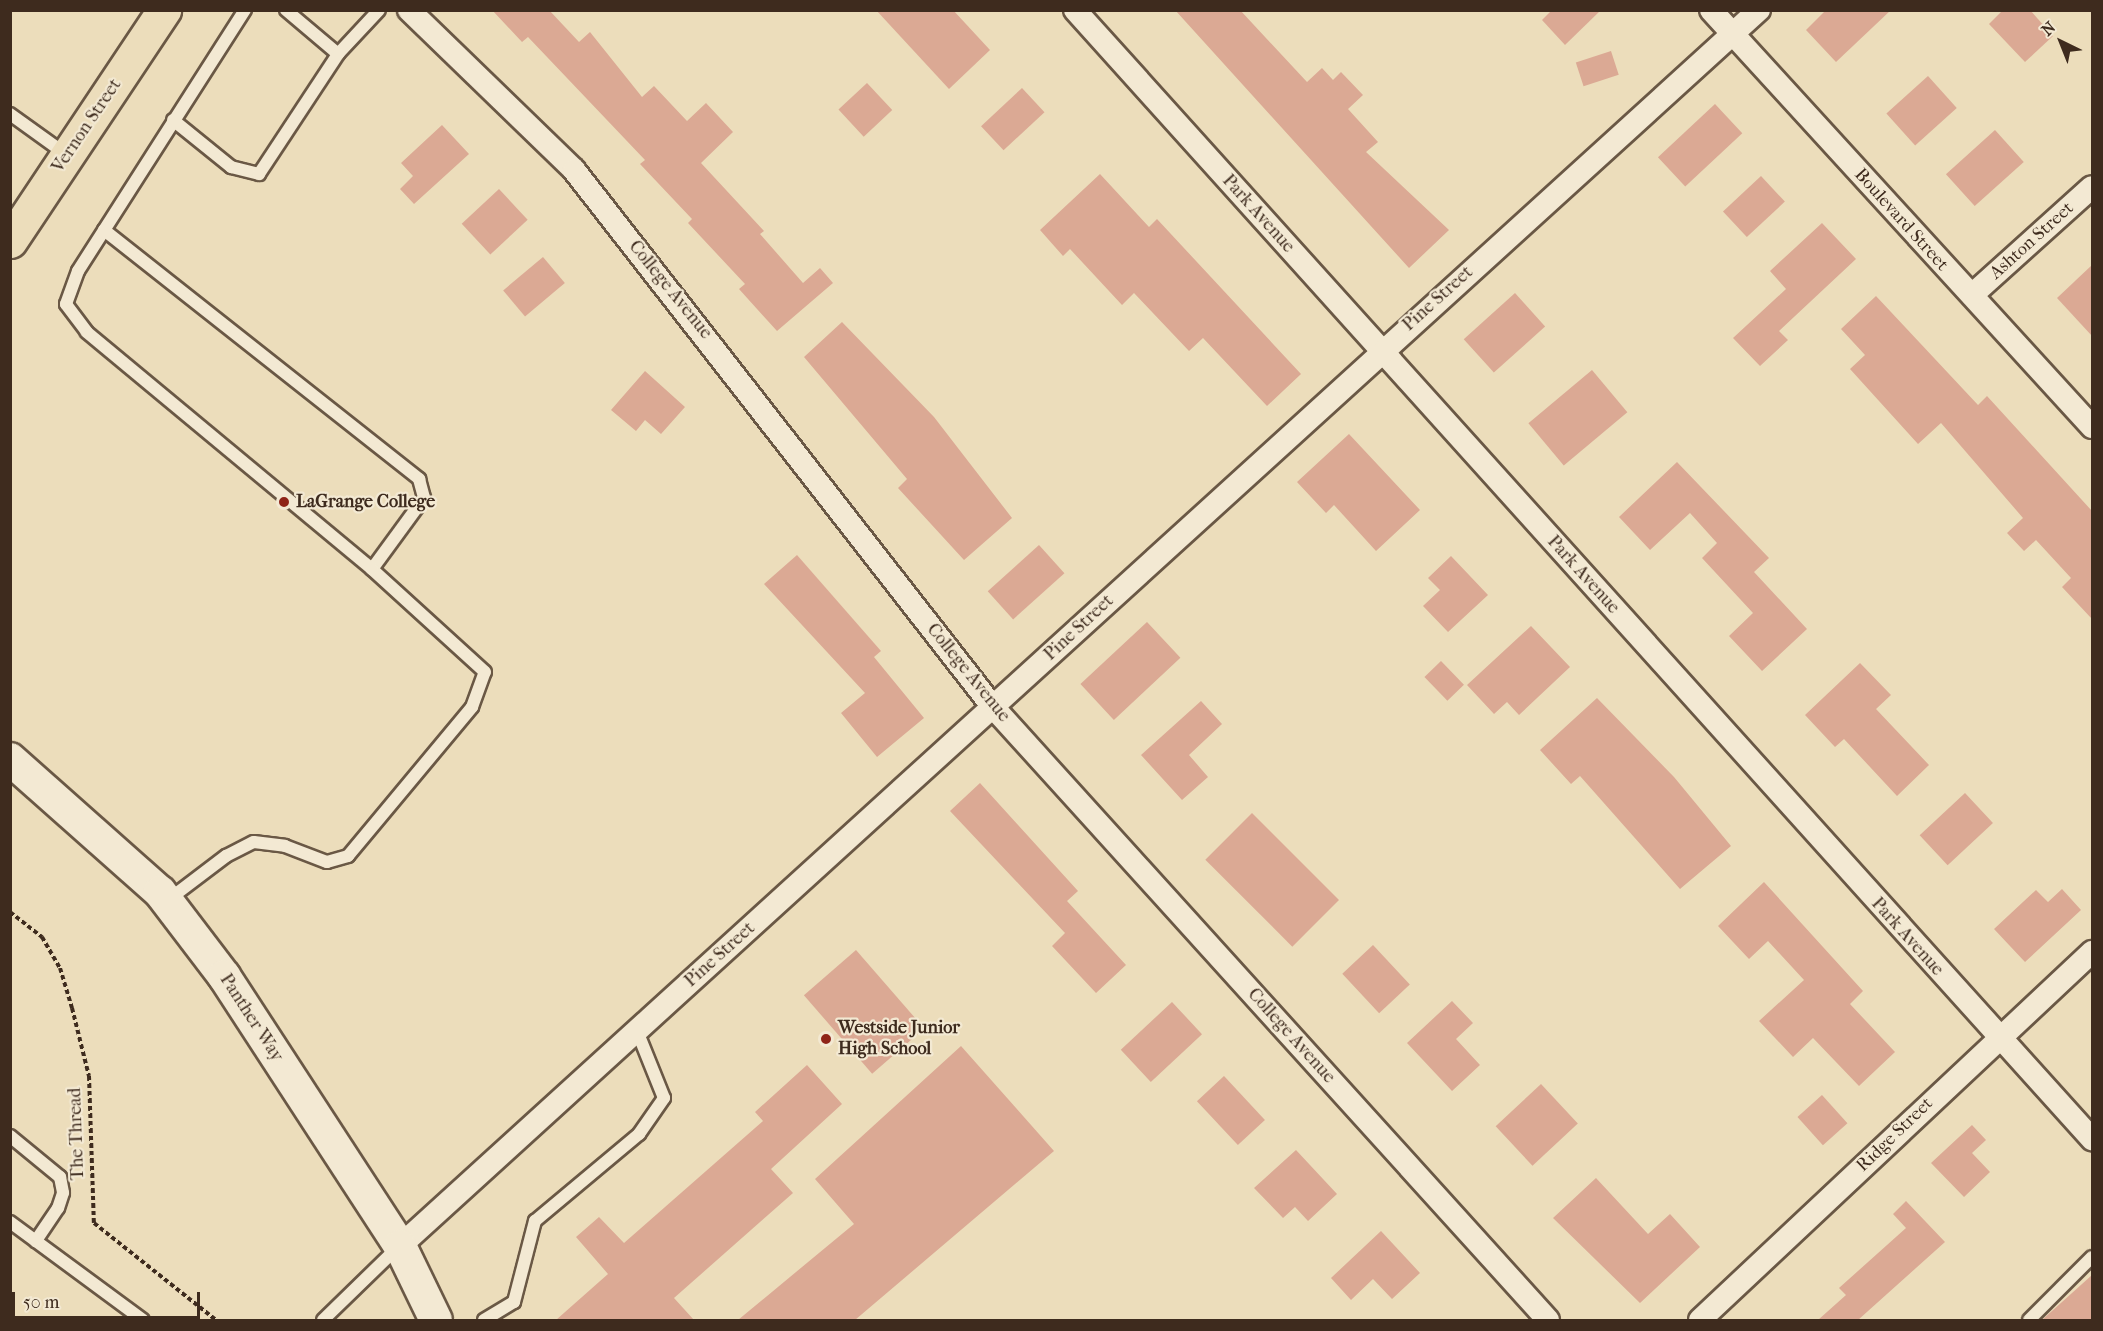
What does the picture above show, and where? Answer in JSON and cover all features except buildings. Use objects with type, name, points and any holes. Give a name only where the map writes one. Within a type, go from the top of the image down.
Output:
[{"type":"main road","name":"Vernon Street","points":[[10,241],[164,10]]},
{"type":"street","name":"College Avenue","points":[[409,10],[574,170],[993,707],[1548,1320]]},
{"type":"street","name":"Park Avenue","points":[[1075,10],[1997,1037],[2092,1139]]},
{"type":"street","name":"Boulevard Street","points":[[1711,10],[2092,427]]},
{"type":"street","name":"Pine Street","points":[[400,1246],[993,707],[1381,350],[1760,10]]},
{"type":"street","name":"Ashton Street","points":[[1972,295],[2092,187]]},
{"type":"street","name":"Panther Way","points":[[10,759],[167,901],[224,976],[400,1246],[436,1320]]},
{"type":"street","name":"Ridge Street","points":[[1700,1320],[1997,1037],[2092,952]]},
{"type":"lane","points":[[167,901],[226,856],[254,842],[278,844],[327,862],[348,856],[472,707],[484,681],[482,667],[372,569],[75,319],[66,304],[67,290],[245,10]]},
{"type":"lane","points":[[286,10],[338,54]]},
{"type":"lane","points":[[173,120],[231,167],[259,174],[338,54],[379,10]]},
{"type":"lane","points":[[10,114],[68,155]]},
{"type":"lane","points":[[104,230],[419,479],[424,498],[372,569]]},
{"type":"lane","points":[[484,1320],[514,1302],[535,1221],[639,1134],[664,1098],[637,1031]]},
{"type":"lane","points":[[10,1136],[60,1177],[58,1208],[36,1241]]},
{"type":"lane","points":[[10,1222],[142,1320]]},
{"type":"lane","points":[[323,1320],[400,1246]]},
{"type":"lane","points":[[2029,1320],[2092,1257]]},
{"type":"path","name":"The Thread","points":[[10,912],[42,937],[60,968],[72,1008],[89,1076],[94,1223],[216,1320]]},
{"type":"place","name":"LaGrange College","points":[[284,502]]},
{"type":"place","name":"Westside Junior High School","points":[[826,1039]]}]
